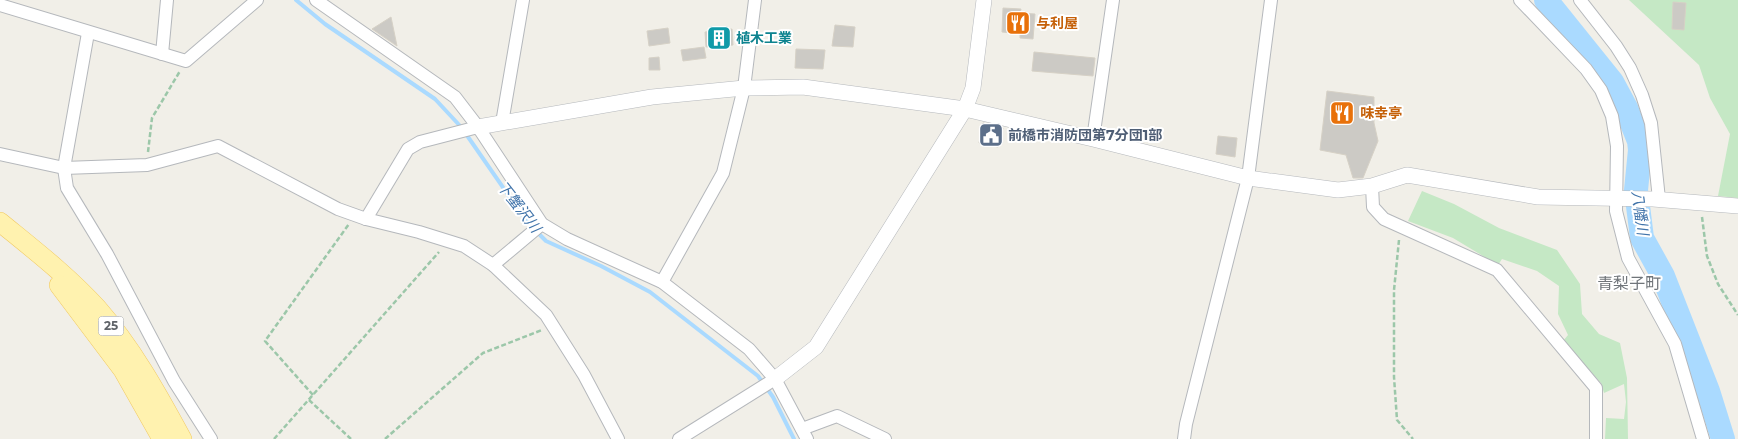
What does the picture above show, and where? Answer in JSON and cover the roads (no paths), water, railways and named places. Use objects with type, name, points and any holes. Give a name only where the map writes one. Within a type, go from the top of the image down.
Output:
[{"type":"main road","name":"25","points":[[7,227],[66,293],[123,370],[162,439]]},
{"type":"main road","name":"25","points":[[7,227],[75,286],[116,332],[152,384],[182,439]]},
{"type":"street","points":[[0,0],[0,5],[186,61],[257,0]]},
{"type":"street","points":[[162,54],[168,0]]},
{"type":"street","points":[[316,0],[455,97],[478,127],[542,224],[567,239],[662,282],[749,349],[775,378],[804,434],[837,416],[885,439]]},
{"type":"street","points":[[502,123],[523,0]]},
{"type":"street","points":[[662,282],[723,173],[744,88],[755,0]]},
{"type":"street","points":[[679,439],[775,378],[816,347],[965,109],[973,88],[984,0]]},
{"type":"street","points":[[1093,138],[1113,0]]},
{"type":"street","points":[[1184,439],[1186,424],[1248,178],[1270,0]]},
{"type":"street","points":[[1520,0],[1586,69],[1601,90],[1612,116],[1617,146],[1619,198],[1616,211],[1628,258],[1675,344],[1703,439]]},
{"type":"street","points":[[1580,0],[1616,46],[1630,68],[1642,96],[1651,124],[1656,199]]},
{"type":"street","points":[[88,33],[64,168],[67,188],[107,254],[174,381],[211,439]]},
{"type":"street","points":[[361,217],[408,149],[420,142],[478,127],[652,97],[744,88],[803,87],[965,109],[1093,138],[1248,178],[1338,190],[1372,186],[1406,175],[1538,197],[1656,199],[1738,206]]},
{"type":"street","points":[[0,154],[64,168],[147,165],[218,146],[323,201],[361,217],[464,246],[493,265],[546,315],[584,376],[618,439]]},
{"type":"street","points":[[1372,186],[1373,207],[1384,219],[1497,270],[1596,388],[1596,439]]},
{"type":"street","points":[[493,265],[542,224]]},
{"type":"waterway","name":"下蟹沢川","points":[[296,0],[325,24],[435,99],[462,128]]},
{"type":"waterway","name":"八幡川","points":[[1546,0],[1612,82],[1626,108],[1639,141],[1640,150],[1636,190],[1642,238],[1663,276],[1708,391],[1723,439]]},
{"type":"waterway","name":"下蟹沢川","points":[[466,134],[527,222],[546,241],[601,266],[650,292],[758,376],[773,397],[794,439]]},
{"type":"place","name":"与利屋","points":[[1018,23]]},
{"type":"place","name":"植木工業","points":[[719,38]]},
{"type":"place","name":"味幸亭","points":[[1342,113]]},
{"type":"place","name":"前橋市消防団第7分団1部","points":[[991,135]]},
{"type":"district","name":"青梨子町","points":[[1629,283]]}]
